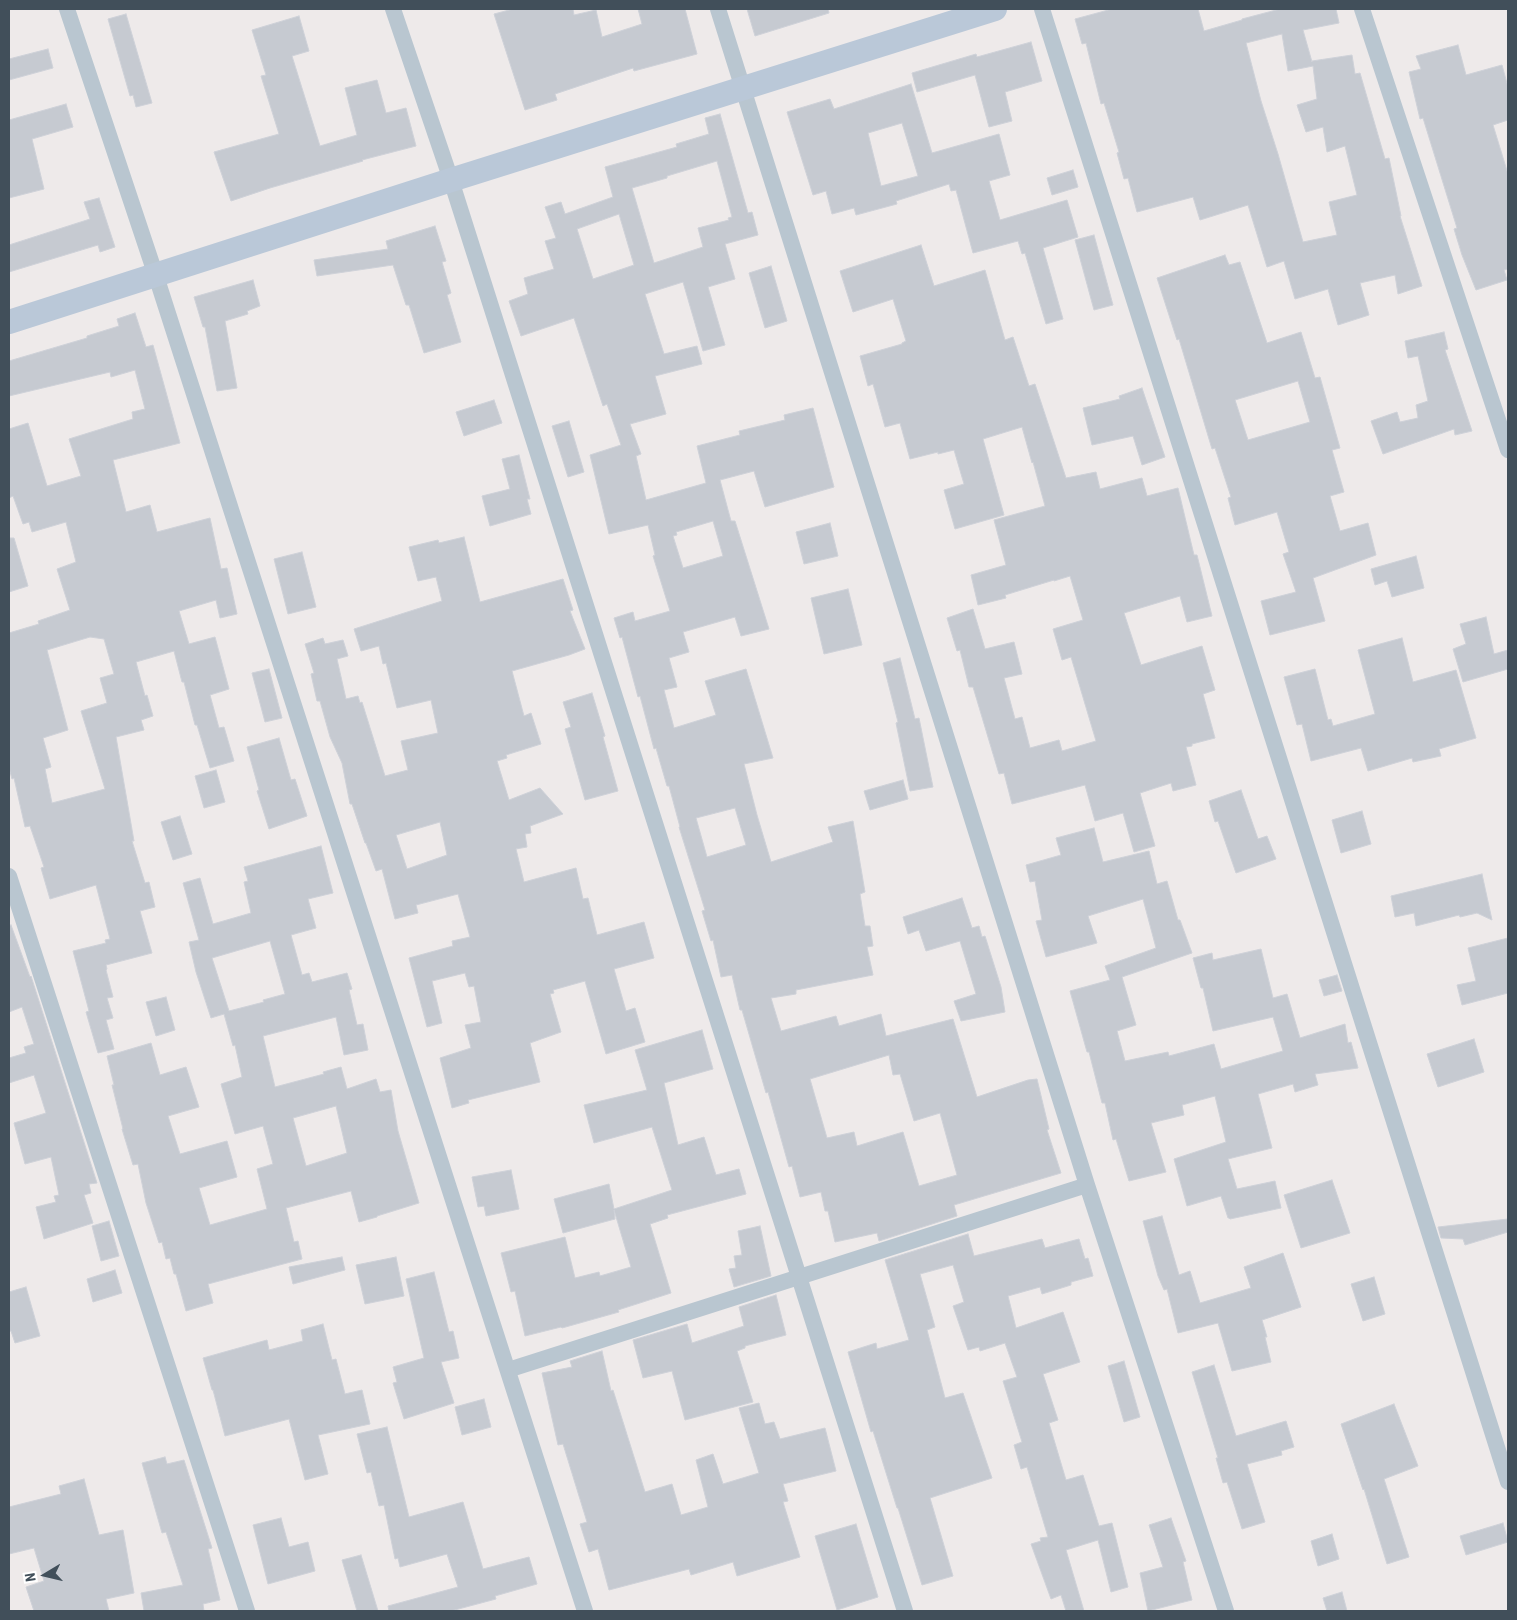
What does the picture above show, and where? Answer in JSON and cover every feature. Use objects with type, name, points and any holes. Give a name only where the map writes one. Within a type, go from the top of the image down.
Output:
[{"type":"main road","points":[[9,322],[451,180],[995,9]]},
{"type":"street","points":[[67,9],[156,276],[585,1611]]},
{"type":"street","points":[[394,9],[451,180],[905,1611]]},
{"type":"street","points":[[718,9],[1087,1185],[1226,1611]]},
{"type":"street","points":[[1042,9],[1508,1482]]},
{"type":"street","points":[[1362,9],[1508,450]]},
{"type":"street","points":[[9,876],[246,1611]]},
{"type":"street","points":[[508,1370],[1087,1185]]},
{"type":"building","points":[[513,9],[573,9],[574,15],[596,10],[602,37],[642,24],[638,9],[685,9],[697,54],[634,71],[633,68],[555,94],[557,100],[525,110],[494,14]]},
{"type":"building","points":[[747,9],[828,9],[829,13],[755,36]]},
{"type":"building","points":[[1112,9],[1198,9],[1204,31],[1280,9],[1336,9],[1339,23],[1303,30],[1312,62],[1352,55],[1355,74],[1360,73],[1385,159],[1389,158],[1400,216],[1422,286],[1398,294],[1395,275],[1360,283],[1369,315],[1338,325],[1328,289],[1295,299],[1284,261],[1267,267],[1248,205],[1200,220],[1193,197],[1137,212],[1128,178],[1124,179],[1117,153],[1119,152],[1104,103],[1101,104],[1086,43],[1082,44],[1075,19]],"holes":[[[1282,34],[1288,71],[1313,66],[1317,99],[1297,105],[1306,132],[1323,127],[1327,152],[1345,146],[1357,195],[1329,202],[1337,235],[1303,242],[1261,101],[1246,43]]]},
{"type":"building","points":[[126,14],[152,103],[136,107],[133,95],[130,96],[108,19]]},
{"type":"building","points":[[299,16],[309,51],[292,56],[320,146],[357,135],[345,88],[377,80],[386,113],[406,108],[416,146],[362,160],[231,201],[214,152],[279,134],[261,76],[266,75],[252,30]]},
{"type":"building","points":[[1031,42],[1042,81],[1005,92],[1012,121],[989,127],[975,75],[917,92],[912,73],[976,54],[977,57]]},
{"type":"building","points":[[1458,45],[1466,75],[1502,65],[1508,87],[1508,120],[1493,125],[1508,174],[1508,269],[1504,270],[1507,280],[1476,290],[1462,255],[1454,229],[1457,228],[1423,118],[1420,119],[1409,72],[1421,69],[1416,56]]},
{"type":"building","points":[[48,49],[53,68],[9,80],[9,59]]},
{"type":"building","points":[[911,84],[932,153],[999,134],[1010,175],[989,181],[1000,220],[1067,200],[1078,237],[1043,248],[1063,319],[1046,324],[1025,253],[1022,254],[1018,241],[973,253],[956,190],[951,191],[949,184],[896,201],[897,204],[856,215],[854,208],[832,214],[826,191],[813,195],[787,112],[830,99],[834,109]],"holes":[[[902,123],[918,176],[881,186],[868,133]]]},
{"type":"building","points":[[66,104],[73,127],[32,139],[44,189],[9,198],[9,120]]},
{"type":"building","points":[[720,114],[748,213],[752,212],[758,235],[725,244],[735,279],[708,287],[725,345],[703,351],[683,282],[645,294],[664,354],[697,346],[702,364],[655,376],[666,414],[630,424],[641,454],[636,456],[646,500],[706,483],[697,446],[740,435],[739,431],[785,420],[784,415],[813,408],[834,487],[765,507],[754,471],[720,480],[731,521],[735,521],[769,629],[741,636],[735,617],[683,632],[689,652],[669,658],[677,687],[664,690],[674,728],[716,715],[705,681],[746,669],[773,758],[744,764],[771,862],[833,842],[828,827],[853,821],[865,892],[860,894],[865,926],[870,926],[873,946],[867,947],[873,975],[796,990],[796,994],[771,998],[781,1031],[836,1016],[839,1026],[881,1014],[886,1036],[953,1019],[977,1097],[1028,1080],[1037,1079],[1049,1129],[1047,1130],[1061,1173],[954,1205],[957,1216],[879,1241],[877,1233],[835,1242],[828,1211],[825,1211],[821,1192],[800,1197],[792,1166],[789,1167],[768,1092],[766,1093],[742,1010],[740,1010],[732,975],[721,977],[713,940],[711,941],[702,911],[705,910],[679,827],[669,786],[667,786],[656,748],[654,749],[622,637],[620,638],[614,618],[633,612],[635,621],[670,611],[653,556],[655,555],[648,525],[609,534],[590,455],[621,445],[607,404],[603,406],[574,318],[521,336],[509,301],[528,294],[524,278],[554,269],[545,241],[556,238],[545,207],[561,202],[565,214],[613,197],[605,167],[677,147],[676,144],[709,134],[705,118]],"holes":[[[717,161],[732,217],[728,218],[729,220],[698,228],[703,247],[654,263],[632,188],[667,178],[667,176]],[[619,214],[634,265],[593,279],[577,229]],[[713,521],[723,556],[683,568],[673,536],[677,535],[676,532]],[[735,808],[746,845],[707,857],[696,818]],[[889,1055],[893,1075],[900,1074],[914,1121],[940,1113],[957,1175],[919,1186],[903,1132],[857,1146],[854,1132],[827,1138],[810,1079]]]},
{"type":"building","points":[[1073,170],[1078,187],[1052,195],[1047,178]]},
{"type":"building","points":[[99,198],[115,247],[100,252],[98,245],[9,272],[9,245],[90,219],[84,202]]},
{"type":"building","points":[[435,226],[446,261],[442,262],[451,293],[447,295],[461,342],[424,353],[409,305],[406,305],[393,265],[317,276],[314,260],[388,249],[386,241]]},
{"type":"building","points":[[1094,235],[1113,305],[1094,310],[1075,240]]},
{"type":"building","points":[[921,245],[934,286],[985,270],[1005,340],[1013,337],[1029,386],[1035,384],[1066,478],[1096,472],[1100,489],[1142,478],[1147,496],[1178,488],[1194,555],[1197,555],[1212,616],[1187,622],[1180,596],[1124,613],[1141,665],[1202,646],[1215,690],[1203,694],[1215,738],[1186,747],[1196,785],[1173,791],[1171,783],[1140,793],[1155,846],[1134,852],[1123,813],[1095,821],[1085,785],[1012,804],[1004,773],[999,774],[973,687],[969,687],[960,650],[957,651],[947,618],[973,609],[985,649],[1014,642],[1022,674],[1004,678],[1015,719],[1022,717],[1030,748],[1059,740],[1062,751],[1096,741],[1071,657],[1062,660],[1053,629],[1083,620],[1070,576],[1005,595],[1006,598],[978,605],[971,575],[1006,565],[994,520],[1045,506],[1022,427],[983,439],[1004,515],[955,529],[944,490],[964,484],[954,450],[910,459],[900,423],[885,427],[873,384],[868,386],[860,356],[902,344],[906,341],[893,299],[853,312],[840,271]]},
{"type":"building","points":[[1225,255],[1229,265],[1240,262],[1267,343],[1301,332],[1315,378],[1320,377],[1340,448],[1332,450],[1344,492],[1330,496],[1340,531],[1368,523],[1376,555],[1313,578],[1325,621],[1270,635],[1261,601],[1296,592],[1283,554],[1289,552],[1277,512],[1235,525],[1228,498],[1231,497],[1215,448],[1212,449],[1179,339],[1177,340],[1157,278]],"holes":[[[1298,381],[1310,422],[1248,440],[1235,400]]]},
{"type":"building","points":[[771,266],[787,321],[765,328],[749,273]]},
{"type":"building","points":[[253,280],[260,306],[247,311],[248,314],[225,321],[237,388],[217,391],[205,327],[203,327],[194,297]]},
{"type":"building","points":[[135,313],[146,347],[153,345],[180,443],[113,460],[126,512],[150,505],[157,532],[210,518],[221,569],[227,568],[237,614],[220,618],[216,600],[179,611],[189,644],[215,637],[229,689],[210,695],[219,728],[224,727],[234,761],[210,768],[197,725],[195,725],[174,651],[136,662],[145,696],[147,695],[153,716],[141,720],[144,730],[116,737],[134,841],[132,841],[145,883],[149,882],[155,907],[140,911],[152,953],[106,965],[113,997],[107,998],[113,1018],[106,1020],[114,1049],[98,1053],[86,1012],[89,1011],[73,951],[106,943],[105,940],[110,939],[96,885],[50,899],[41,868],[44,867],[30,826],[25,827],[14,778],[12,779],[9,768],[9,633],[39,624],[38,621],[70,610],[57,569],[76,562],[66,522],[32,532],[29,522],[23,524],[13,496],[9,498],[9,429],[28,423],[47,486],[81,476],[69,439],[133,419],[132,412],[145,409],[135,370],[111,377],[110,372],[9,396],[9,361],[87,338],[87,336],[119,326],[117,319]],"holes":[[[90,637],[104,639],[114,674],[100,678],[107,703],[81,711],[105,789],[52,803],[45,769],[51,767],[43,738],[68,730],[47,650]]]},
{"type":"building","points":[[1444,332],[1448,349],[1445,350],[1472,431],[1455,435],[1454,429],[1383,454],[1371,421],[1397,412],[1400,422],[1418,418],[1416,405],[1428,401],[1418,356],[1408,358],[1405,341]]},
{"type":"building","points":[[1142,388],[1165,457],[1142,465],[1133,436],[1092,445],[1083,408],[1120,399],[1119,396]]},
{"type":"building","points":[[494,400],[502,423],[464,436],[456,412]]},
{"type":"building","points":[[569,421],[584,472],[568,477],[552,426]]},
{"type":"building","points":[[519,455],[530,499],[527,499],[531,514],[490,526],[482,496],[510,489],[502,459]]},
{"type":"building","points":[[830,523],[838,556],[804,564],[796,532]]},
{"type":"building","points":[[464,537],[480,602],[563,579],[573,610],[570,611],[585,649],[512,671],[524,716],[531,713],[541,744],[506,755],[507,758],[497,761],[509,800],[540,788],[563,814],[530,826],[531,833],[525,834],[527,847],[516,849],[524,882],[576,868],[583,899],[588,898],[597,935],[644,922],[654,958],[614,969],[626,1011],[635,1008],[645,1042],[606,1054],[585,981],[553,990],[554,993],[550,994],[561,1032],[530,1043],[540,1082],[468,1100],[469,1103],[452,1108],[440,1058],[471,1048],[465,1025],[481,1022],[474,986],[469,987],[465,973],[432,981],[442,1023],[427,1027],[409,958],[453,946],[452,941],[470,937],[458,894],[416,905],[418,913],[395,919],[382,869],[376,871],[352,804],[350,804],[342,763],[330,737],[320,701],[317,701],[311,674],[314,673],[305,644],[323,638],[325,644],[343,640],[348,656],[337,659],[346,699],[358,696],[360,703],[362,702],[385,776],[408,770],[401,741],[438,733],[431,700],[397,708],[386,663],[383,664],[379,646],[361,651],[354,629],[442,601],[436,577],[418,581],[409,547],[438,540],[439,543]],"holes":[[[440,822],[447,855],[407,869],[396,835]]]},
{"type":"building","points":[[9,538],[14,538],[28,586],[9,592]]},
{"type":"building","points":[[302,552],[316,607],[288,614],[274,559]]},
{"type":"building","points":[[1416,556],[1424,588],[1392,597],[1387,581],[1375,585],[1371,569]]},
{"type":"building","points":[[848,589],[862,645],[824,654],[811,598]]},
{"type":"building","points":[[1486,617],[1494,654],[1508,650],[1508,669],[1463,682],[1453,649],[1466,644],[1460,624]]},
{"type":"building","points":[[1402,638],[1413,682],[1456,670],[1476,738],[1439,749],[1441,756],[1413,762],[1412,758],[1368,771],[1361,748],[1311,761],[1302,724],[1297,725],[1284,677],[1315,669],[1328,720],[1331,719],[1333,726],[1375,714],[1358,650]]},
{"type":"building","points":[[900,658],[915,719],[919,718],[933,787],[910,791],[896,723],[898,722],[883,663]]},
{"type":"building","points":[[269,669],[282,718],[265,722],[252,673]]},
{"type":"building","points":[[592,693],[605,736],[603,737],[618,791],[585,800],[565,729],[571,727],[563,702]]},
{"type":"building","points":[[279,738],[291,780],[295,779],[307,816],[269,829],[257,791],[259,790],[247,747]]},
{"type":"building","points":[[216,770],[225,802],[204,808],[195,776]]},
{"type":"building","points":[[903,780],[908,799],[870,810],[864,791]]},
{"type":"building","points":[[1241,790],[1258,839],[1267,836],[1276,859],[1236,873],[1218,821],[1215,822],[1209,801]]},
{"type":"building","points":[[1362,811],[1371,844],[1341,853],[1332,820]]},
{"type":"building","points":[[180,816],[192,854],[173,860],[161,822]]},
{"type":"building","points":[[1094,828],[1103,862],[1149,851],[1157,884],[1167,881],[1178,920],[1180,920],[1192,953],[1122,977],[1136,1025],[1117,1031],[1125,1061],[1168,1052],[1169,1056],[1214,1044],[1221,1069],[1283,1051],[1273,1017],[1213,1031],[1203,988],[1201,988],[1193,958],[1212,953],[1213,960],[1261,949],[1273,998],[1287,994],[1300,1038],[1345,1024],[1348,1043],[1351,1042],[1358,1068],[1315,1074],[1318,1085],[1295,1092],[1293,1084],[1258,1094],[1272,1148],[1228,1159],[1237,1189],[1275,1181],[1281,1208],[1230,1219],[1221,1196],[1187,1206],[1174,1159],[1226,1142],[1215,1096],[1182,1105],[1184,1115],[1151,1123],[1166,1172],[1129,1181],[1116,1139],[1113,1140],[1105,1103],[1102,1103],[1089,1052],[1087,1052],[1070,991],[1110,980],[1105,966],[1156,948],[1143,899],[1088,916],[1097,943],[1046,957],[1036,921],[1042,920],[1035,881],[1030,882],[1026,865],[1061,855],[1056,838]]},
{"type":"building","points":[[321,846],[333,893],[308,899],[316,928],[291,935],[302,975],[309,973],[312,982],[347,973],[352,989],[349,990],[357,1025],[363,1024],[368,1050],[344,1055],[336,1017],[263,1036],[275,1087],[324,1074],[323,1072],[341,1067],[347,1089],[376,1079],[380,1092],[391,1090],[398,1131],[419,1203],[359,1222],[351,1191],[286,1208],[294,1242],[298,1241],[302,1259],[208,1284],[213,1303],[186,1311],[170,1258],[166,1259],[162,1242],[159,1243],[146,1203],[138,1164],[133,1165],[122,1129],[107,1056],[151,1043],[160,1075],[186,1067],[199,1107],[168,1116],[180,1154],[227,1141],[237,1177],[199,1188],[210,1225],[267,1209],[257,1169],[273,1164],[263,1126],[235,1134],[221,1084],[242,1077],[235,1045],[233,1046],[224,1014],[211,1018],[196,972],[189,942],[199,940],[183,883],[200,878],[213,924],[251,913],[244,882],[248,881],[244,867]],"holes":[[[270,941],[285,994],[263,1000],[264,1002],[229,1011],[212,958]],[[336,1106],[347,1153],[306,1166],[293,1118]]]},
{"type":"building","points":[[1482,874],[1492,920],[1477,913],[1460,917],[1459,915],[1416,926],[1414,913],[1395,917],[1391,896]]},
{"type":"building","points":[[962,898],[972,928],[979,926],[982,937],[985,936],[1001,987],[1005,1012],[961,1021],[954,1001],[976,994],[960,941],[926,951],[919,930],[908,934],[903,917]]},
{"type":"building","points":[[11,925],[31,976],[97,1183],[89,1184],[91,1193],[84,1195],[93,1223],[44,1239],[36,1207],[56,1202],[54,1196],[59,1195],[51,1157],[25,1164],[14,1123],[46,1113],[34,1075],[9,1083],[9,1058],[26,1053],[24,1047],[34,1044],[22,1007],[9,1012],[9,926]]},
{"type":"building","points":[[1508,938],[1508,993],[1462,1005],[1457,985],[1476,981],[1468,948]]},
{"type":"building","points":[[1337,975],[1342,991],[1324,996],[1319,980]]},
{"type":"building","points":[[166,997],[175,1030],[156,1036],[146,1002]]},
{"type":"building","points":[[702,1030],[713,1069],[664,1083],[678,1145],[704,1137],[716,1175],[739,1169],[746,1194],[667,1215],[668,1218],[650,1224],[671,1293],[618,1310],[619,1312],[525,1336],[515,1291],[511,1292],[501,1253],[565,1237],[575,1278],[599,1272],[600,1276],[631,1267],[614,1210],[615,1219],[563,1233],[554,1199],[609,1184],[614,1209],[672,1190],[652,1127],[594,1143],[584,1105],[647,1090],[635,1050]]},
{"type":"building","points":[[1474,1039],[1484,1072],[1438,1087],[1427,1054]]},
{"type":"building","points":[[511,1170],[519,1209],[486,1216],[484,1206],[478,1207],[472,1177]]},
{"type":"building","points":[[1332,1180],[1350,1233],[1301,1248],[1284,1195]]},
{"type":"building","points":[[1162,1216],[1179,1275],[1190,1271],[1200,1303],[1251,1288],[1244,1267],[1283,1253],[1301,1307],[1262,1320],[1271,1362],[1232,1371],[1218,1323],[1178,1333],[1167,1289],[1164,1290],[1158,1276],[1143,1221]]},
{"type":"building","points":[[1508,1219],[1508,1232],[1465,1245],[1463,1239],[1441,1238],[1438,1227]]},
{"type":"building","points":[[109,1221],[119,1256],[101,1261],[92,1226]]},
{"type":"building","points":[[760,1226],[771,1276],[734,1287],[729,1269],[736,1268],[734,1256],[742,1255],[738,1231]]},
{"type":"building","points":[[968,1234],[974,1256],[1042,1239],[1045,1248],[1079,1239],[1085,1259],[1088,1258],[1093,1276],[1071,1282],[1071,1285],[1042,1294],[1040,1287],[1008,1296],[1016,1328],[1063,1312],[1080,1362],[1043,1374],[1058,1420],[1049,1423],[1066,1480],[1083,1475],[1099,1526],[1112,1523],[1128,1587],[1111,1592],[1098,1540],[1066,1550],[1084,1611],[1066,1611],[1061,1595],[1051,1599],[1031,1544],[1041,1541],[1040,1538],[1048,1537],[1027,1467],[1021,1469],[1014,1445],[1022,1442],[1003,1381],[1017,1377],[1005,1343],[980,1351],[979,1347],[968,1350],[953,1306],[964,1302],[953,1265],[920,1274],[935,1327],[927,1330],[945,1398],[963,1393],[992,1478],[930,1498],[953,1576],[922,1585],[873,1431],[871,1432],[848,1352],[876,1343],[877,1349],[909,1340],[885,1260]]},
{"type":"building","points":[[342,1257],[345,1270],[293,1284],[289,1267]]},
{"type":"building","points":[[396,1257],[404,1296],[365,1304],[356,1265]]},
{"type":"building","points":[[115,1270],[122,1293],[93,1302],[87,1279]]},
{"type":"building","points":[[434,1272],[449,1332],[453,1331],[459,1358],[441,1362],[454,1403],[404,1419],[393,1383],[397,1382],[393,1367],[424,1358],[406,1279]]},
{"type":"building","points":[[1374,1277],[1385,1314],[1363,1321],[1351,1284]]},
{"type":"building","points":[[26,1287],[40,1336],[15,1343],[11,1331],[9,1331],[9,1292]]},
{"type":"building","points":[[776,1295],[786,1335],[745,1346],[745,1348],[737,1351],[753,1402],[685,1420],[672,1371],[643,1378],[633,1340],[687,1324],[692,1343],[744,1326],[739,1307]]},
{"type":"building","points":[[323,1324],[332,1360],[336,1359],[345,1394],[362,1390],[370,1424],[318,1435],[328,1474],[305,1480],[289,1419],[225,1436],[203,1358],[267,1340],[269,1350],[303,1341],[301,1330]]},
{"type":"building","points":[[602,1351],[611,1391],[613,1390],[645,1492],[672,1484],[681,1515],[708,1507],[696,1460],[713,1454],[723,1484],[759,1473],[739,1408],[759,1403],[765,1424],[774,1422],[780,1439],[825,1428],[836,1471],[783,1484],[788,1501],[783,1502],[800,1557],[737,1576],[733,1562],[691,1575],[689,1569],[609,1590],[598,1549],[589,1552],[580,1524],[587,1522],[563,1444],[558,1445],[542,1373],[572,1367],[570,1361]]},
{"type":"building","points":[[1124,1361],[1140,1417],[1124,1422],[1108,1366]]},
{"type":"building","points":[[1214,1365],[1236,1436],[1286,1421],[1294,1447],[1281,1451],[1282,1455],[1247,1464],[1265,1522],[1242,1529],[1227,1482],[1223,1483],[1216,1458],[1218,1458],[1192,1372]]},
{"type":"building","points":[[484,1399],[491,1427],[462,1435],[455,1407]]},
{"type":"building","points":[[1394,1404],[1418,1466],[1384,1479],[1409,1557],[1387,1564],[1364,1489],[1341,1424]]},
{"type":"building","points":[[387,1427],[409,1517],[463,1502],[483,1569],[529,1557],[537,1584],[495,1596],[496,1599],[451,1611],[389,1611],[388,1606],[458,1587],[447,1554],[400,1567],[398,1558],[395,1559],[384,1505],[379,1506],[371,1472],[367,1473],[357,1434]]},
{"type":"building","points":[[165,1457],[167,1464],[184,1460],[212,1548],[208,1549],[220,1600],[203,1604],[204,1611],[144,1611],[141,1593],[183,1585],[166,1532],[162,1533],[142,1463]]},
{"type":"building","points":[[84,1479],[99,1535],[123,1530],[134,1593],[106,1599],[109,1611],[34,1611],[26,1587],[44,1581],[34,1548],[9,1554],[9,1507],[61,1494],[59,1486]]},
{"type":"building","points":[[281,1518],[289,1547],[308,1542],[315,1571],[268,1584],[253,1525]]},
{"type":"building","points":[[1171,1518],[1186,1561],[1183,1562],[1192,1600],[1148,1611],[1140,1573],[1163,1567],[1149,1525]]},
{"type":"building","points":[[1503,1523],[1508,1542],[1466,1555],[1460,1536]]},
{"type":"building","points":[[856,1524],[878,1597],[837,1610],[815,1536]]},
{"type":"building","points":[[1332,1534],[1339,1559],[1318,1566],[1311,1541]]},
{"type":"building","points":[[361,1555],[378,1611],[357,1611],[342,1560]]},
{"type":"building","points":[[1342,1592],[1347,1611],[1327,1611],[1323,1598]]}]
